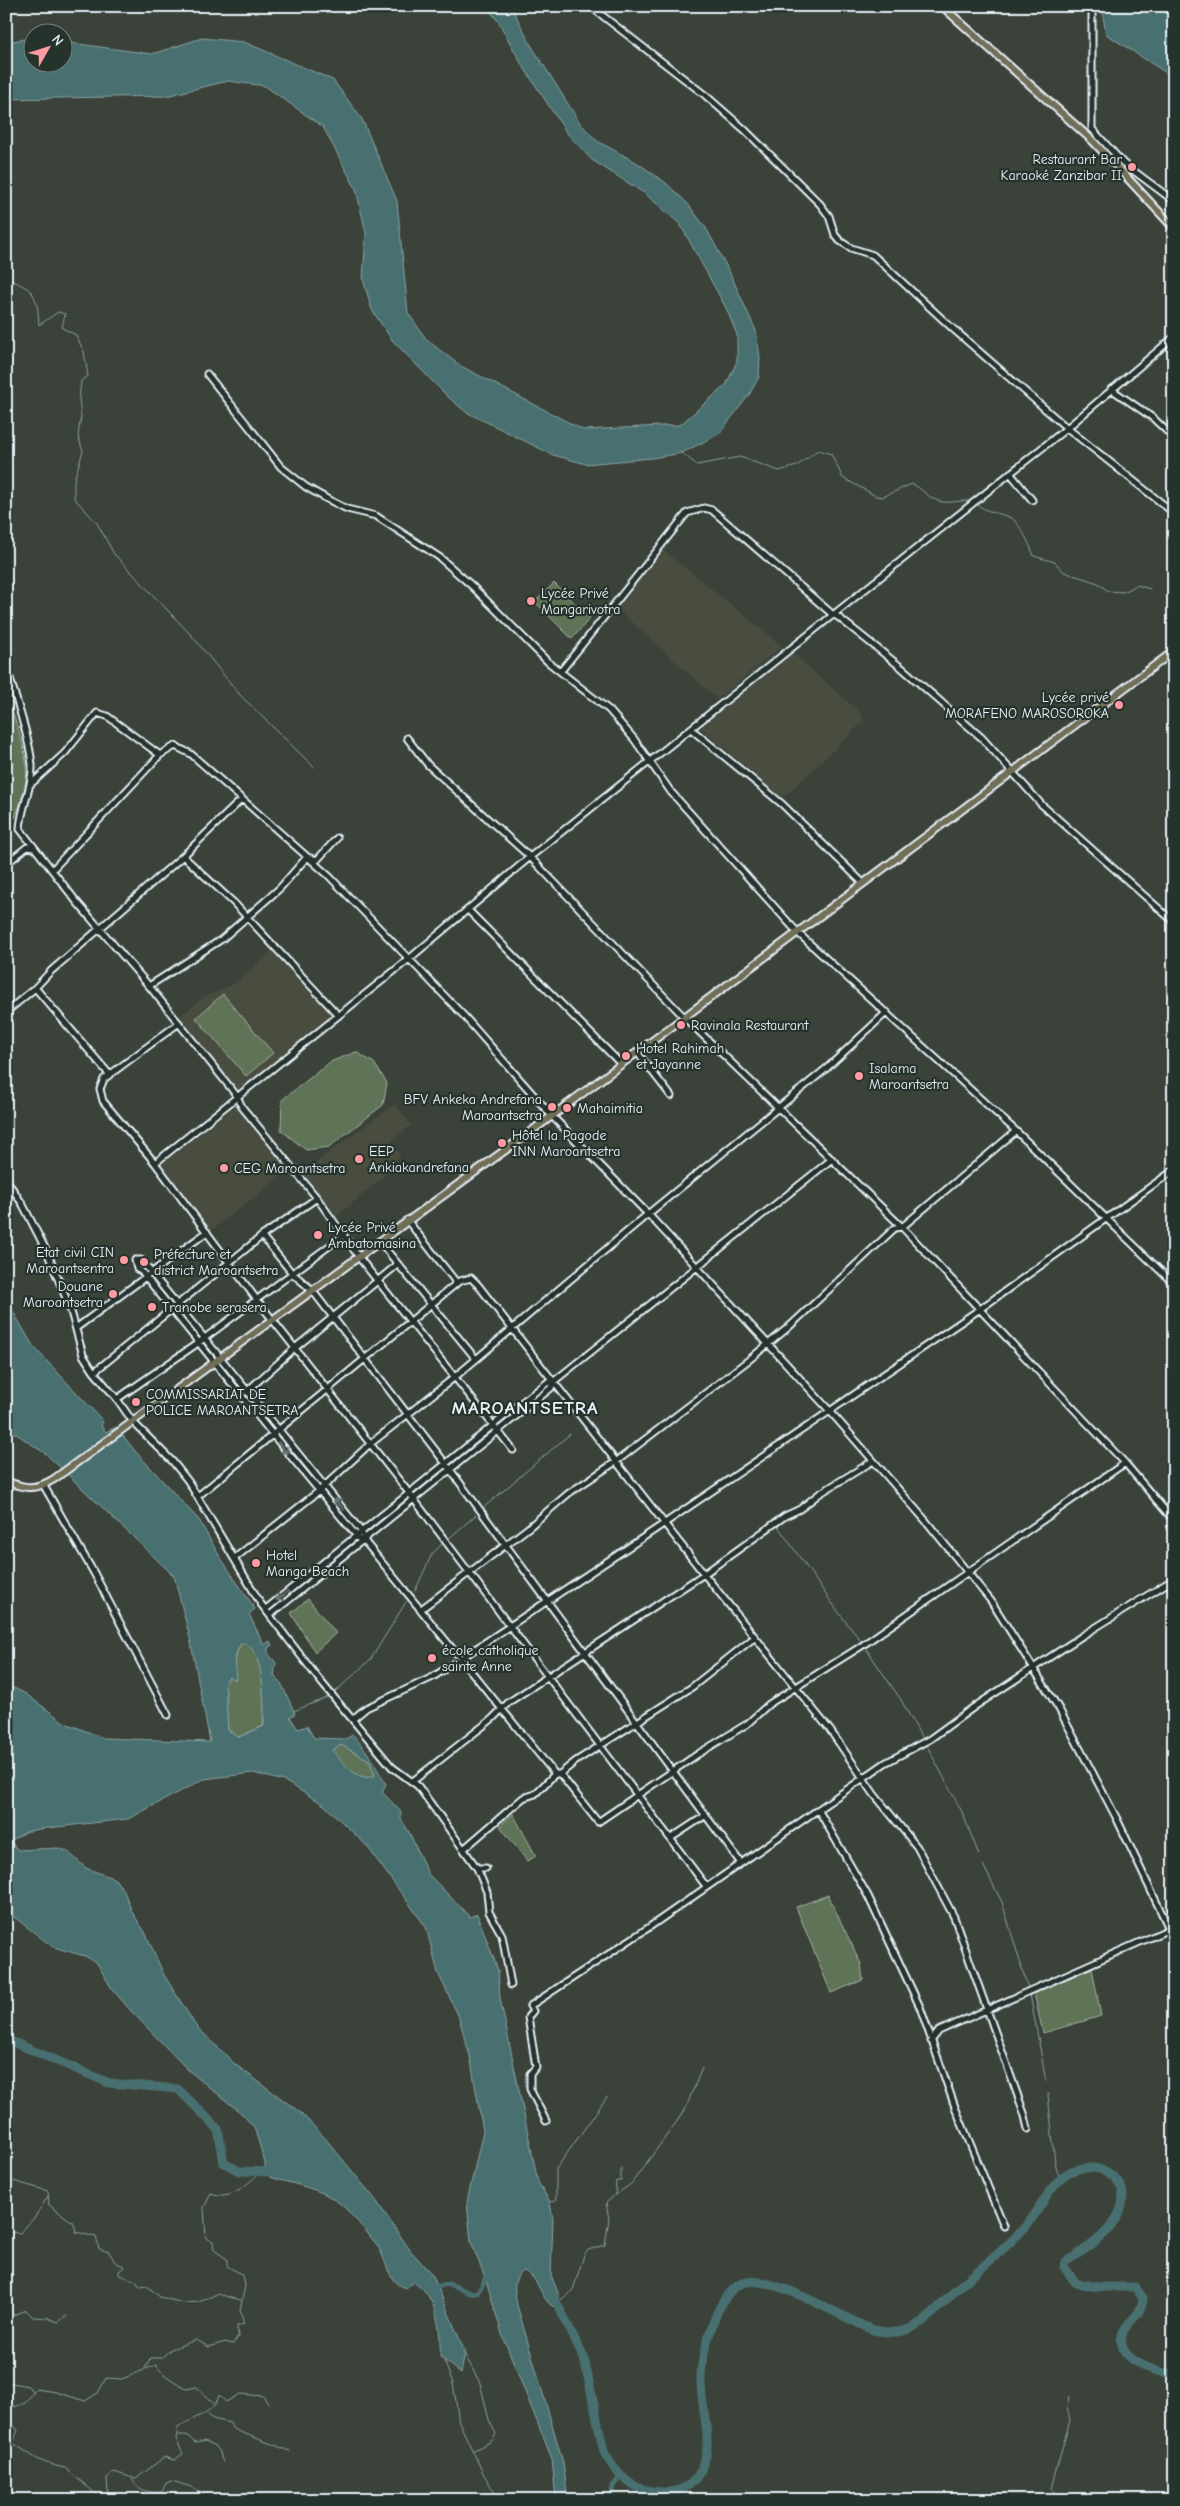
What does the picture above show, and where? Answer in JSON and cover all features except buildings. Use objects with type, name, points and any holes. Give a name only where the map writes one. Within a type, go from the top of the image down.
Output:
[{"type":"main road","points":[[942,6],[1080,130],[1174,228]]},
{"type":"main road","points":[[6,1481],[24,1488],[44,1486],[54,1479],[552,1116],[1174,652]]},
{"type":"street","points":[[590,6],[681,75],[745,130],[820,204],[829,216],[835,235],[839,240],[851,248],[873,255],[1067,428],[1174,513]]},
{"type":"street","points":[[1092,6],[1092,129],[1114,165]]},
{"type":"street","points":[[1080,130],[1090,131],[1092,129]]},
{"type":"street","points":[[1099,138],[1131,168],[1174,201]]},
{"type":"street","points":[[1123,174],[1131,168]]},
{"type":"street","points":[[155,1163],[409,959],[530,857],[1067,428],[1174,337]]},
{"type":"street","points":[[207,374],[280,467],[306,487],[327,499],[351,510],[376,516],[439,557],[472,586],[520,636],[613,713],[684,807],[798,933],[1016,1131],[1174,1284]]},
{"type":"street","points":[[1111,389],[1152,418],[1174,438]]},
{"type":"street","points":[[1010,474],[1032,500]]},
{"type":"street","points":[[561,671],[687,513],[698,509],[712,510],[832,614],[838,616],[902,668],[982,738],[1045,808],[1174,922]]},
{"type":"street","points":[[6,664],[28,743],[32,765],[30,784],[22,813],[20,829],[76,901],[149,986],[237,1096],[242,1107],[317,1198],[379,1282],[513,1450]]},
{"type":"street","points":[[30,784],[65,753],[98,713],[107,716],[160,755]]},
{"type":"street","points":[[691,729],[782,805],[863,883]]},
{"type":"street","points":[[407,738],[429,766],[530,857],[684,1017],[902,1227],[1125,1463],[1174,1521]]},
{"type":"street","points":[[53,869],[160,755],[174,746],[189,752],[329,876],[504,1059],[552,1116],[648,1214],[829,1410],[926,1521],[991,1601],[1076,1740],[1172,1928],[1174,1939]]},
{"type":"street","points":[[6,1012],[182,856],[242,799]]},
{"type":"street","points":[[308,857],[317,860],[336,838]]},
{"type":"street","points":[[6,864],[28,848],[35,848]]},
{"type":"street","points":[[182,856],[246,917],[338,1015]]},
{"type":"street","points":[[149,986],[222,939],[280,888],[308,857]]},
{"type":"street","points":[[468,910],[621,1064]]},
{"type":"street","points":[[34,989],[40,993],[109,1074]]},
{"type":"street","points":[[235,1558],[319,1491],[370,1444],[455,1377],[648,1214],[838,1059],[887,1012]]},
{"type":"street","points":[[179,1023],[109,1074],[102,1084],[103,1101],[155,1163],[228,1263],[411,1496],[706,1886]]},
{"type":"street","points":[[638,1052],[671,1096]]},
{"type":"street","points":[[420,1610],[570,1493],[616,1461],[768,1344],[895,1228],[902,1227],[1016,1131]]},
{"type":"street","points":[[266,1609],[411,1496],[548,1382],[553,1382],[832,1159]]},
{"type":"street","points":[[353,1719],[366,1708],[423,1683],[665,1523],[980,1309],[1174,1170]]},
{"type":"street","points":[[6,1179],[23,1205],[48,1254],[70,1308],[83,1355],[94,1372],[117,1399],[133,1422],[173,1462],[198,1496],[251,1587],[329,1693],[392,1767],[402,1776],[413,1781],[447,1828],[465,1848],[486,1886],[489,1912],[502,1935],[511,1985]]},
{"type":"street","points":[[94,1372],[262,1236],[317,1198]]},
{"type":"street","points":[[407,1220],[457,1283]]},
{"type":"street","points":[[76,1328],[207,1232]]},
{"type":"street","points":[[117,1399],[257,1300],[344,1235]]},
{"type":"street","points":[[262,1236],[292,1273],[312,1290],[363,1360],[407,1414],[740,1862]]},
{"type":"street","points":[[378,1241],[476,1359]]},
{"type":"street","points":[[174,1308],[134,1265],[137,1259],[141,1260],[174,1308],[272,1436],[358,1538],[366,1543],[598,1822],[673,1770],[747,1724],[769,1704],[860,1647],[966,1571],[1125,1463]]},
{"type":"street","points":[[246,1392],[295,1348],[397,1266]]},
{"type":"street","points":[[198,1496],[457,1283],[466,1278],[474,1280],[704,1574],[830,1730],[863,1778],[917,1847],[954,1917],[988,2009],[1028,2129]]},
{"type":"street","points":[[216,1361],[246,1392],[324,1486],[363,1534],[366,1543]]},
{"type":"street","points":[[413,1781],[487,1723],[502,1708],[704,1574],[785,1516],[800,1509],[826,1489],[874,1461]]},
{"type":"street","points":[[44,1486],[104,1590],[168,1715]]},
{"type":"street","points":[[270,1615],[358,1538]]},
{"type":"street","points":[[546,2121],[530,2089],[530,2074],[536,2067],[529,2035],[531,2029],[528,2017],[533,2011],[530,2006],[648,1928],[740,1862],[819,1810],[885,1763],[930,1739],[974,1707],[1082,1636],[1174,1579]]},
{"type":"street","points":[[465,1848],[523,1798],[535,1794],[558,1774],[694,1685],[755,1637]]},
{"type":"street","points":[[819,1810],[868,1896],[920,2008],[955,2107],[1004,2226]]},
{"type":"street","points":[[671,1838],[706,1815]]},
{"type":"street","points":[[477,1868],[486,1868]]},
{"type":"street","points":[[931,2041],[939,2031],[1172,1928]]},
{"type":"shaded area","points":[[663,550],[782,646],[717,699],[616,608]]},
{"type":"shaded area","points":[[792,653],[862,714],[864,721],[786,795],[779,796],[701,728]]},
{"type":"shaded area","points":[[273,950],[309,992],[337,1017],[243,1096],[178,1018],[204,997],[232,985]]},
{"type":"shaded area","name":"EEP Ankiakandrefana","points":[[395,1104],[411,1125],[390,1142],[401,1156],[394,1161],[396,1166],[336,1217],[301,1173]]},
{"type":"shaded area","name":"CEG Maroantsetra","points":[[236,1105],[289,1170],[211,1231],[160,1166]]},
{"type":"green space","points":[[554,583],[590,618],[572,639],[535,602]]},
{"type":"green space","points":[[11,707],[26,762],[25,786],[15,818],[6,807],[6,710]]},
{"type":"green space","points":[[223,994],[273,1053],[246,1076],[196,1018]]},
{"type":"green space","points":[[356,1052],[374,1063],[387,1083],[383,1105],[329,1147],[306,1150],[281,1130],[282,1100],[330,1062]]},
{"type":"green space","points":[[308,1599],[336,1633],[315,1652],[291,1613]]},
{"type":"green space","points":[[244,1643],[251,1645],[259,1664],[263,1695],[263,1726],[239,1737],[228,1730],[225,1683],[229,1677],[235,1679],[236,1655],[240,1645]]},
{"type":"green space","points":[[341,1745],[369,1760],[375,1776],[369,1778],[362,1777],[350,1770],[332,1750]]},
{"type":"green space","points":[[513,1814],[536,1856],[527,1861],[500,1826]]},
{"type":"green space","points":[[828,1895],[861,1964],[863,1980],[831,1993],[796,1907]]},
{"type":"green space","points":[[1092,1968],[1101,2016],[1043,2033],[1034,1993]]},
{"type":"water","points":[[486,6],[510,6],[531,45],[580,123],[597,141],[636,162],[666,183],[688,204],[706,228],[730,273],[756,331],[760,357],[759,377],[749,395],[719,434],[682,453],[652,458],[586,464],[553,455],[466,412],[448,397],[392,340],[372,310],[363,279],[366,233],[356,189],[323,127],[265,86],[228,81],[166,96],[6,99],[6,42],[22,40],[22,72],[72,72],[72,43],[152,54],[202,38],[244,42],[333,80],[362,119],[397,201],[408,313],[427,340],[459,365],[583,430],[680,425],[726,385],[737,361],[737,335],[726,308],[680,224],[644,193],[592,160],[566,132],[521,63],[498,21]]},
{"type":"water","points":[[1105,6],[1174,6],[1174,78],[1106,34],[1103,16]]},
{"type":"water","points":[[6,1299],[33,1346],[103,1421],[101,1426],[106,1432],[116,1427],[135,1451],[199,1520],[220,1557],[255,1609],[249,1614],[264,1645],[270,1641],[272,1645],[268,1648],[268,1653],[276,1663],[274,1676],[281,1683],[294,1711],[295,1714],[290,1717],[298,1729],[307,1726],[314,1738],[345,1739],[353,1735],[367,1752],[386,1784],[382,1792],[401,1812],[401,1819],[428,1874],[470,1917],[477,1914],[498,1970],[500,1998],[538,2182],[550,2202],[553,2219],[551,2275],[558,2293],[558,2301],[553,2307],[533,2278],[524,2271],[517,2277],[515,2291],[517,2305],[563,2462],[568,2500],[556,2500],[552,2459],[502,2334],[486,2280],[471,2242],[467,2202],[483,2131],[470,2056],[458,2015],[438,1973],[426,1927],[366,1845],[323,1804],[284,1781],[253,1773],[204,1779],[128,1819],[39,1829],[26,1832],[10,1841],[18,1850],[58,1848],[67,1851],[86,1868],[115,1879],[124,1891],[132,1912],[145,1932],[164,1975],[196,2026],[236,2065],[301,2113],[325,2138],[375,2199],[410,2250],[433,2276],[465,2352],[461,2374],[440,2357],[439,2326],[433,2305],[428,2296],[414,2282],[406,2288],[395,2282],[377,2245],[347,2210],[321,2192],[270,2177],[265,2171],[265,2163],[254,2127],[241,2113],[187,2069],[131,2011],[112,1989],[97,1963],[85,1956],[53,1947],[6,1911],[6,1684],[26,1694],[65,1723],[104,1738],[210,1742],[190,1638],[174,1576],[46,1454],[6,1427]],"holes":[[[244,1643],[251,1648],[260,1667],[264,1726],[239,1737],[228,1730],[225,1683],[229,1677],[236,1680],[236,1654],[240,1645]],[[341,1745],[369,1760],[375,1775],[363,1777],[345,1765],[332,1750]]]},
{"type":"water","points":[[6,2485],[21,2500],[6,2500]]},
{"type":"waterway","points":[[6,278],[23,286],[33,294],[37,306],[39,325],[58,312],[65,314],[62,328],[76,335],[84,352],[88,376],[81,381],[79,398],[81,416],[78,436],[83,451],[74,480],[74,498],[97,523],[114,554],[192,636],[240,695],[314,767]]},
{"type":"waterway","points":[[681,452],[697,465],[740,457],[779,471],[797,466],[818,450],[831,454],[843,478],[876,496],[882,497],[912,484],[933,499],[941,502],[973,502]]},
{"type":"waterway","points":[[976,504],[1013,519],[1024,534],[1034,556],[1055,562],[1064,572],[1098,583],[1108,591],[1124,592],[1137,585],[1150,589]]},
{"type":"waterway","points":[[483,1508],[570,1434]]},
{"type":"waterway","points":[[448,1539],[476,1515]]},
{"type":"waterway","points":[[776,1524],[862,1642]]},
{"type":"waterway","points":[[415,1591],[432,1554],[442,1544]]},
{"type":"waterway","points":[[334,1693],[371,1659],[406,1602]]},
{"type":"waterway","points":[[865,1647],[901,1700],[923,1740]]},
{"type":"waterway","points":[[294,1711],[331,1696]]},
{"type":"waterway","points":[[926,1744],[962,1812],[979,1855]]},
{"type":"waterway","points":[[983,1865],[1002,1902],[1028,1988]]},
{"type":"waterway","points":[[1030,1994],[1046,2081]]},
{"type":"waterway","points":[[6,2039],[109,2083],[178,2089],[218,2129],[224,2163],[239,2171],[276,2172]]},
{"type":"waterway","points":[[615,2195],[631,2184],[678,2120],[687,2105],[702,2068]]},
{"type":"waterway","points":[[1048,2094],[1055,2163],[1060,2180]]},
{"type":"waterway","points":[[550,2202],[556,2201],[556,2169],[607,2097]]},
{"type":"waterway","points":[[557,2303],[573,2290],[584,2255],[588,2250],[605,2245],[609,2219],[606,2203],[615,2195],[616,2181],[621,2181],[621,2168]]},
{"type":"waterway","points":[[552,2293],[584,2358],[604,2452],[608,2459],[617,2472],[635,2486],[657,2492],[676,2491],[692,2483],[703,2466],[707,2441],[701,2388],[703,2359],[717,2313],[732,2289],[740,2284],[753,2282],[768,2284],[806,2298],[873,2330],[885,2332],[906,2330],[928,2317],[959,2287],[994,2258],[1026,2226],[1050,2190],[1068,2173],[1079,2169],[1100,2169],[1117,2180],[1122,2189],[1123,2199],[1120,2211],[1104,2234],[1089,2247],[1065,2262],[1064,2267],[1076,2283],[1098,2287],[1135,2287],[1143,2298],[1142,2305],[1126,2326],[1122,2335],[1122,2344],[1125,2352],[1139,2364],[1157,2371],[1174,2374]]},
{"type":"waterway","points":[[6,2410],[25,2403],[36,2389],[56,2392],[85,2401],[98,2393],[106,2378],[122,2379],[144,2370],[151,2358],[161,2358],[171,2349],[196,2340],[209,2347],[225,2342],[233,2344],[238,2337],[237,2326],[244,2324],[240,2310],[245,2286],[243,2275],[227,2266],[227,2259],[214,2250],[213,2241],[206,2238],[204,2208],[211,2193],[219,2195],[232,2193],[239,2190],[263,2171]]},
{"type":"waterway","points":[[6,2179],[48,2191],[49,2205],[74,2223],[76,2232],[96,2237],[99,2249],[109,2252],[115,2262],[125,2267],[119,2271],[119,2275],[136,2281],[140,2287],[147,2286],[160,2297],[183,2303],[199,2302],[217,2294],[241,2300]]},
{"type":"waterway","points":[[6,2232],[20,2233],[35,2217],[48,2196]]},
{"type":"waterway","points":[[432,2288],[448,2284],[467,2292],[475,2293],[479,2290],[487,2273]]},
{"type":"waterway","points":[[6,2309],[13,2315],[26,2310],[33,2317],[48,2318],[58,2322],[67,2316]]},
{"type":"waterway","points":[[464,2353],[480,2383],[489,2420],[496,2434],[492,2441],[472,2451]]},
{"type":"waterway","points":[[444,2361],[453,2383],[459,2422],[483,2473],[499,2500]]},
{"type":"waterway","points":[[146,2369],[156,2365],[166,2376],[187,2389],[196,2387],[215,2405]]},
{"type":"waterway","points":[[6,2382],[28,2386],[33,2392]]},
{"type":"waterway","points":[[13,2443],[37,2459],[65,2468],[102,2499],[108,2495],[107,2478],[114,2472],[136,2479],[164,2457],[174,2460],[183,2454],[176,2439],[178,2428],[213,2407],[219,2395],[226,2402],[240,2394],[263,2396],[268,2403]]},
{"type":"waterway","points":[[1065,2500],[1051,2488],[1070,2420],[1067,2407],[1069,2396]]},
{"type":"waterway","points":[[206,2413],[213,2419],[230,2423],[232,2428],[240,2432],[290,2451]]},
{"type":"waterway","points":[[6,2421],[18,2430],[13,2443],[6,2442]]},
{"type":"waterway","points":[[178,2435],[187,2435],[195,2443],[205,2441],[216,2446],[223,2462]]},
{"type":"waterway","points":[[611,2500],[613,2486],[620,2477]]},
{"type":"waterway","points":[[132,2479],[141,2489],[153,2492],[162,2492],[166,2483],[172,2481],[191,2487],[212,2500]]},
{"type":"waterway","points":[[104,2499],[111,2500]]},
{"type":"place","name":"Restaurant Bar Karaoké Zanzibar II","points":[[1132,167]]},
{"type":"place","name":"Lycée Privé Mangarivotra","points":[[531,601]]},
{"type":"place","name":"Lycée privé MORAFENO MAROSOROKA","points":[[1119,705]]},
{"type":"place","name":"Ravinala Restaurant","points":[[681,1025]]},
{"type":"place","name":"Hotel Rahimah et Jayanne","points":[[626,1056]]},
{"type":"place","name":"Isalama Maroantsetra","points":[[859,1076]]},
{"type":"place","name":"BFV Ankeka Andrefana Maroantsetra","points":[[552,1107]]},
{"type":"place","name":"Mahaimitia","points":[[567,1108]]},
{"type":"place","name":"Hôtel la Pagode INN Maroantsetra","points":[[502,1143]]},
{"type":"place","name":"EEP Ankiakandrefana","points":[[359,1159]]},
{"type":"place","name":"CEG Maroantsetra","points":[[224,1168]]},
{"type":"place","name":"Lycée Privé Ambatomasina","points":[[318,1235]]},
{"type":"place","name":"Etat civil CIN Maroantsentra","points":[[124,1260]]},
{"type":"place","name":"Préfecture et district Maroantsetra","points":[[144,1262]]},
{"type":"place","name":"Douane Maroantsetra","points":[[113,1294]]},
{"type":"place","name":"Tranobe serasera","points":[[152,1307]]},
{"type":"place","name":"COMMISSARIAT DE POLICE MAROANTSETRA","points":[[136,1402]]},
{"type":"place","name":"Hotel Manga Beach","points":[[256,1563]]},
{"type":"place","name":"école catholique sainte Anne","points":[[432,1658]]},
{"type":"district","name":"MAROANTSETRA","points":[[525,1407]]}]
